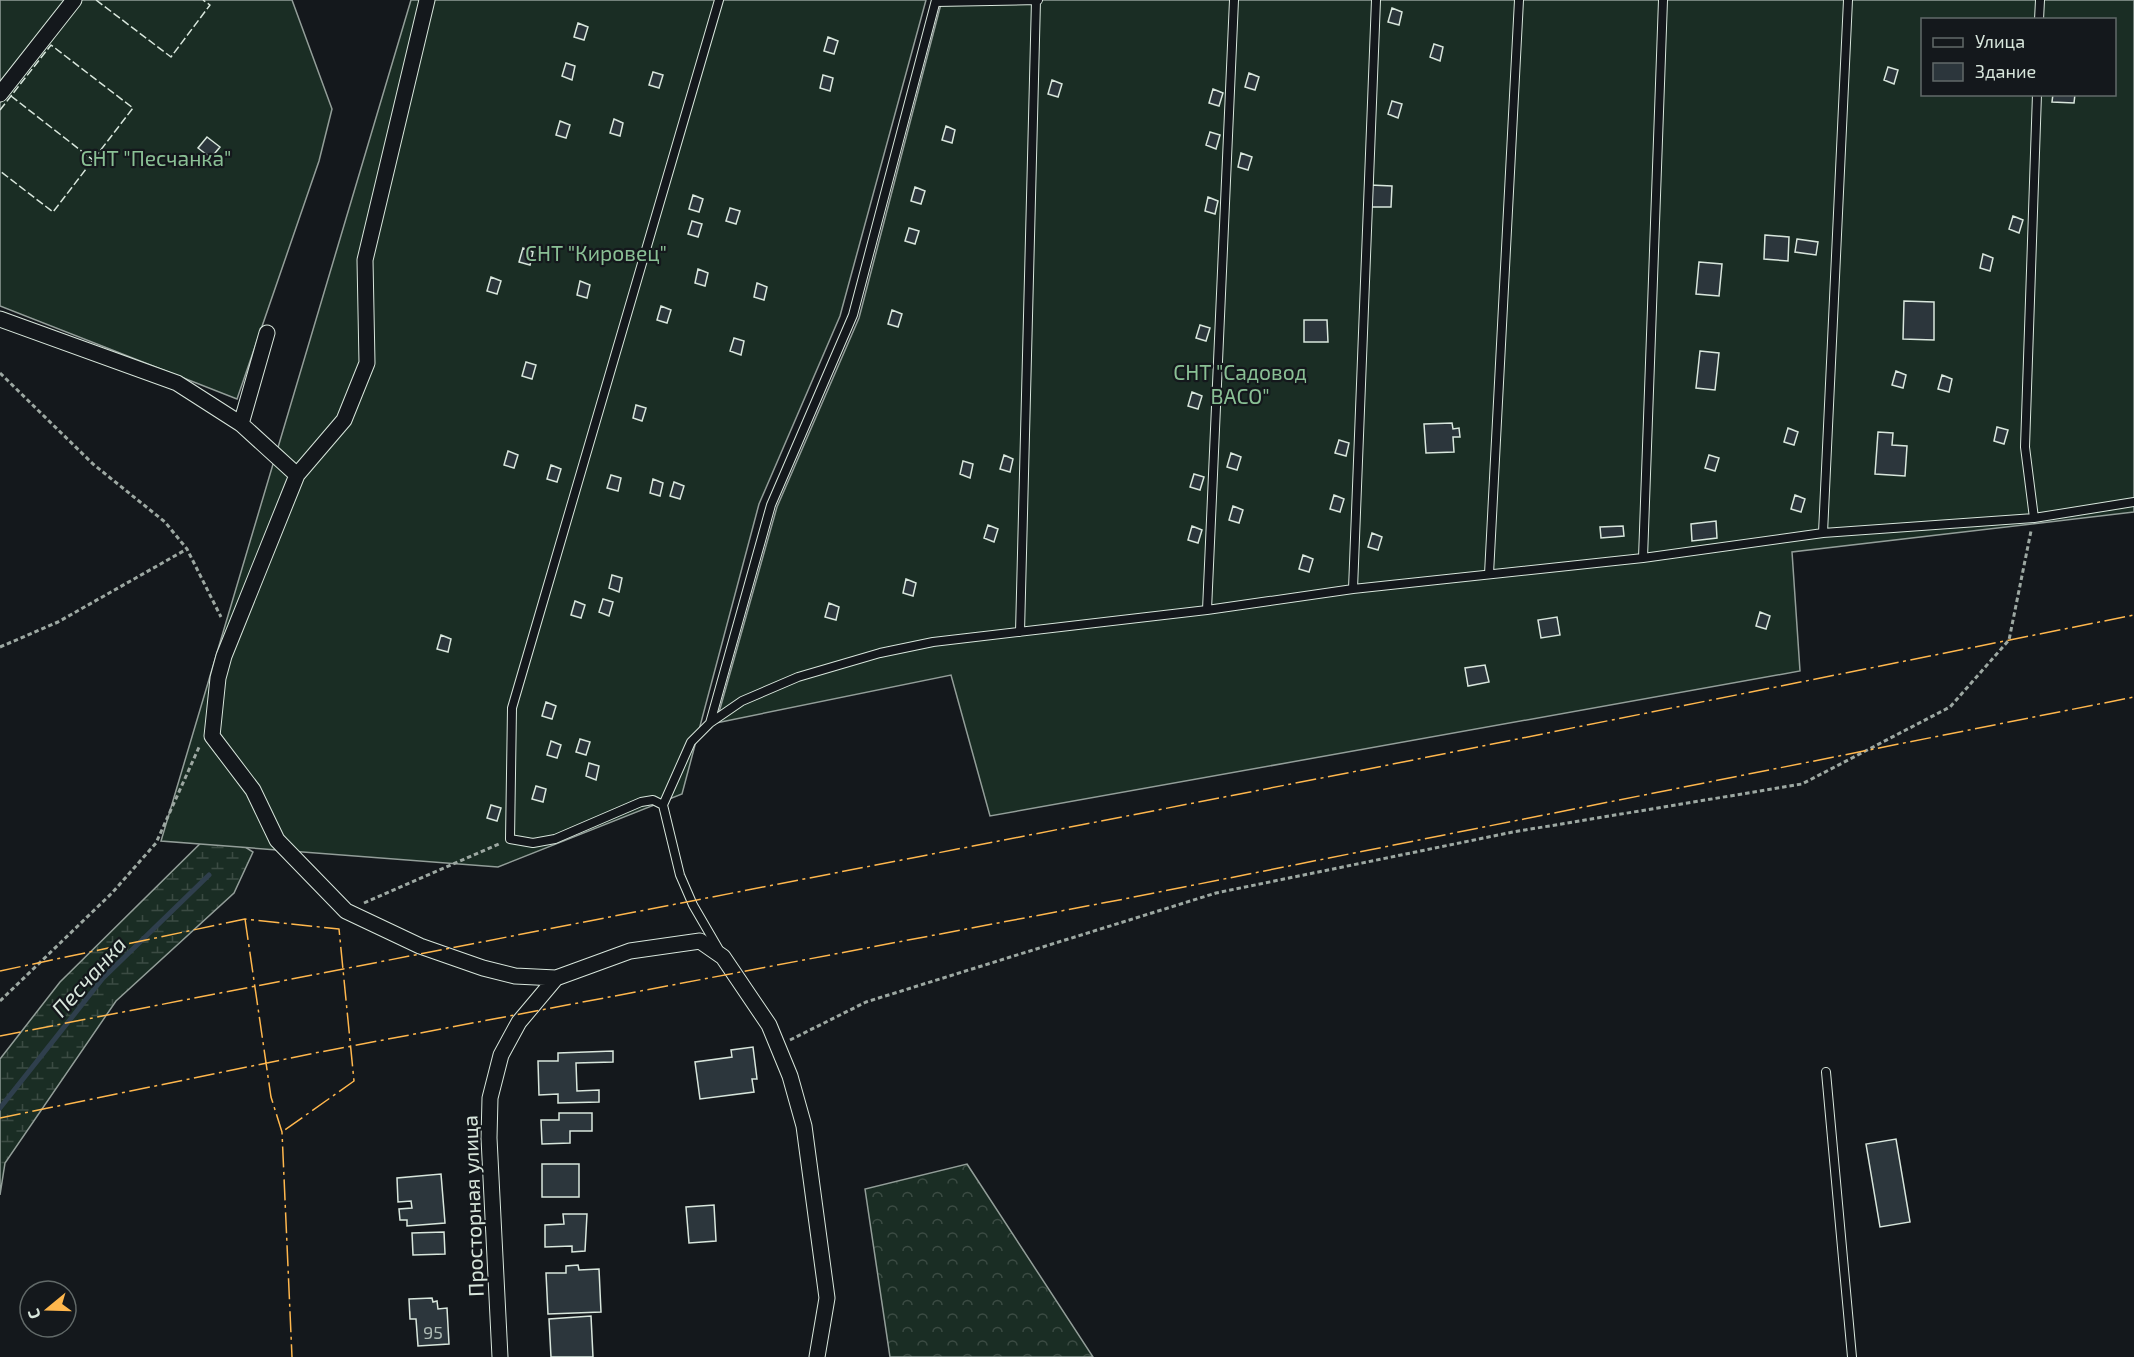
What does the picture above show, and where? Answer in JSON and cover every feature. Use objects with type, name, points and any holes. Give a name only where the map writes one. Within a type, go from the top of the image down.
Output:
[{"type":"street","points":[[0,94],[74,0]]},
{"type":"street","points":[[427,0],[365,260],[368,363],[344,420],[297,475],[224,656],[212,736],[253,790],[277,840],[346,911],[420,946],[483,968],[515,976],[556,978],[630,951],[700,941],[723,957],[769,1025],[790,1076],[804,1126],[827,1298],[817,1357]]},
{"type":"street","points":[[0,319],[177,383],[241,424],[297,475]]},
{"type":"street","points":[[241,424],[267,333]]},
{"type":"street","name":"Просторная улица","points":[[500,1357],[489,1138],[490,1098],[501,1055],[519,1022],[556,978]]},
{"type":"lane","points":[[663,805],[653,800],[641,802],[555,839],[534,843],[510,839],[512,708],[718,0]]},
{"type":"lane","points":[[710,723],[771,505],[853,315],[936,1],[1037,0],[1020,632]]},
{"type":"lane","points":[[1207,610],[1234,0]]},
{"type":"lane","points":[[1353,589],[1376,0]]},
{"type":"lane","points":[[1489,574],[1519,0]]},
{"type":"lane","points":[[1643,558],[1664,0]]},
{"type":"lane","points":[[1823,533],[1848,0]]},
{"type":"lane","points":[[2039,18],[2040,0]]},
{"type":"lane","points":[[2034,518],[2025,447],[2037,96]]},
{"type":"lane","points":[[723,957],[693,905],[680,875],[663,805],[691,742],[710,723],[742,701],[808,674],[880,653],[933,642],[1207,610],[1353,589],[1643,558],[1823,533],[2034,518],[2134,502]]},
{"type":"lane","points":[[1826,1072],[1852,1357]]},
{"type":"path","points":[[0,373],[93,464],[165,522],[187,549],[221,614],[222,624]]},
{"type":"path","points":[[778,1046],[866,1002],[1216,893],[1513,832],[1802,784],[1950,707],[2009,640],[2034,518]]},
{"type":"path","points":[[0,647],[58,622],[187,549]]},
{"type":"path","points":[[0,1001],[112,893],[156,843],[214,714]]},
{"type":"path","points":[[346,911],[510,839]]},
{"type":"green space","name":"СНТ \"Песчанка\"","points":[[0,0],[292,0],[332,109],[319,161],[237,399],[0,306]]},
{"type":"green space","name":"СНТ \"Кировец\"","points":[[411,0],[926,0],[840,316],[759,504],[682,794],[498,867],[161,841]]},
{"type":"green space","name":"СНТ \"Садовод ВАСО\"","points":[[942,0],[2134,0],[2134,512],[1792,552],[1800,671],[990,816],[951,675],[716,723],[777,507],[859,318]]},
{"type":"green space","points":[[216,828],[253,852],[234,893],[116,1001],[5,1163],[0,1195],[0,1059],[60,982]]},
{"type":"green space","points":[[967,1164],[1093,1357],[890,1357],[865,1189]]},
{"type":"building","points":[[1392,8],[1402,12],[1399,25],[1388,22]]},
{"type":"building","points":[[578,23],[588,27],[584,40],[574,37]]},
{"type":"building","points":[[828,37],[838,41],[834,54],[824,51]]},
{"type":"building","points":[[1434,44],[1443,47],[1440,61],[1430,57]]},
{"type":"building","points":[[566,63],[575,66],[572,80],[562,76]]},
{"type":"building","points":[[1888,67],[1898,70],[1894,84],[1884,80]]},
{"type":"building","points":[[653,72],[663,75],[659,88],[649,85]]},
{"type":"building","points":[[1249,73],[1259,77],[1255,90],[1245,87]]},
{"type":"building","points":[[823,75],[833,78],[830,91],[820,88]]},
{"type":"building","points":[[1052,80],[1062,84],[1058,97],[1048,94]]},
{"type":"building","points":[[1213,89],[1223,93],[1219,106],[1209,103]]},
{"type":"building","points":[[2053,96],[2075,96],[2074,103],[2052,102]]},
{"type":"building","points":[[1392,101],[1402,104],[1398,118],[1388,114]]},
{"type":"building","points":[[614,119],[623,123],[620,136],[610,133]]},
{"type":"building","points":[[560,121],[570,125],[566,138],[556,135]]},
{"type":"building","points":[[946,126],[955,130],[952,143],[942,140]]},
{"type":"building","points":[[1210,132],[1220,135],[1216,149],[1206,145]]},
{"type":"building","points":[[207,137],[220,147],[211,158],[198,148]]},
{"type":"building","points":[[1241,153],[1252,157],[1248,170],[1238,167]]},
{"type":"building","points":[[1370,185],[1392,186],[1391,207],[1369,207]]},
{"type":"building","points":[[915,187],[925,191],[921,204],[911,201]]},
{"type":"building","points":[[693,195],[703,199],[699,212],[689,209]]},
{"type":"building","points":[[1208,197],[1218,201],[1215,214],[1205,211]]},
{"type":"building","points":[[730,208],[740,211],[736,224],[726,221]]},
{"type":"building","points":[[2013,216],[2023,220],[2019,233],[2009,229]]},
{"type":"building","points":[[692,221],[702,224],[698,237],[688,234]]},
{"type":"building","points":[[909,228],[919,231],[915,244],[905,241]]},
{"type":"building","points":[[1765,235],[1789,237],[1788,261],[1764,259]]},
{"type":"building","points":[[1797,239],[1818,242],[1816,255],[1795,252]]},
{"type":"building","points":[[523,248],[533,252],[530,265],[519,262]]},
{"type":"building","points":[[1983,254],[1993,258],[1990,271],[1980,268]]},
{"type":"building","points":[[1699,262],[1722,264],[1719,296],[1696,294]]},
{"type":"building","points":[[698,269],[708,273],[705,286],[695,283]]},
{"type":"building","points":[[491,277],[501,281],[497,294],[487,291]]},
{"type":"building","points":[[580,281],[590,285],[587,298],[577,295]]},
{"type":"building","points":[[757,283],[767,287],[764,300],[754,297]]},
{"type":"building","points":[[1904,301],[1934,302],[1934,340],[1903,339]]},
{"type":"building","points":[[661,306],[671,310],[667,323],[657,320]]},
{"type":"building","points":[[892,310],[902,314],[898,327],[888,324]]},
{"type":"building","points":[[1304,320],[1327,320],[1328,342],[1304,342]]},
{"type":"building","points":[[1200,325],[1210,328],[1206,341],[1196,338]]},
{"type":"building","points":[[734,338],[744,341],[741,355],[730,351]]},
{"type":"building","points":[[1700,351],[1719,353],[1715,390],[1696,388]]},
{"type":"building","points":[[526,362],[536,365],[532,379],[522,376]]},
{"type":"building","points":[[1896,371],[1906,375],[1903,388],[1892,385]]},
{"type":"building","points":[[1942,375],[1952,379],[1949,392],[1938,389]]},
{"type":"building","points":[[1192,392],[1202,396],[1198,409],[1188,406]]},
{"type":"building","points":[[636,405],[646,408],[642,421],[633,418]]},
{"type":"building","points":[[1452,423],[1453,429],[1459,428],[1460,437],[1453,437],[1454,452],[1426,453],[1424,424]]},
{"type":"building","points":[[1997,427],[2008,430],[2004,444],[1994,441]]},
{"type":"building","points":[[1788,428],[1798,432],[1794,445],[1784,442]]},
{"type":"building","points":[[1878,432],[1893,433],[1892,445],[1907,446],[1905,476],[1875,474]]},
{"type":"building","points":[[1339,440],[1349,443],[1346,456],[1335,453]]},
{"type":"building","points":[[508,451],[518,455],[514,468],[504,465]]},
{"type":"building","points":[[1231,453],[1241,457],[1237,470],[1227,467]]},
{"type":"building","points":[[1004,455],[1013,459],[1010,472],[1000,469]]},
{"type":"building","points":[[1709,455],[1719,458],[1715,471],[1705,468]]},
{"type":"building","points":[[963,461],[973,464],[970,478],[960,474]]},
{"type":"building","points":[[551,465],[561,469],[557,482],[547,479]]},
{"type":"building","points":[[1194,474],[1204,477],[1200,490],[1190,487]]},
{"type":"building","points":[[611,475],[621,478],[618,491],[607,488]]},
{"type":"building","points":[[653,479],[663,483],[660,496],[650,493]]},
{"type":"building","points":[[674,482],[684,486],[680,499],[670,496]]},
{"type":"building","points":[[1334,495],[1344,499],[1340,512],[1330,509]]},
{"type":"building","points":[[1795,495],[1805,499],[1801,512],[1791,509]]},
{"type":"building","points":[[1233,506],[1243,510],[1239,523],[1229,520]]},
{"type":"building","points":[[1716,521],[1717,538],[1692,541],[1691,524]]},
{"type":"building","points":[[988,525],[998,529],[994,542],[984,538]]},
{"type":"building","points":[[1192,526],[1202,530],[1198,543],[1188,540]]},
{"type":"building","points":[[1623,526],[1624,536],[1601,538],[1600,527]]},
{"type":"building","points":[[1372,533],[1382,537],[1378,550],[1368,547]]},
{"type":"building","points":[[1303,555],[1313,559],[1309,572],[1299,569]]},
{"type":"building","points":[[612,575],[622,578],[619,592],[609,588]]},
{"type":"building","points":[[906,579],[916,583],[913,596],[903,593]]},
{"type":"building","points":[[603,599],[613,602],[609,616],[599,612]]},
{"type":"building","points":[[575,601],[585,605],[581,618],[571,615]]},
{"type":"building","points":[[829,603],[839,607],[836,620],[825,617]]},
{"type":"building","points":[[1760,612],[1770,616],[1766,629],[1756,626]]},
{"type":"building","points":[[1557,617],[1560,635],[1541,638],[1538,620]]},
{"type":"building","points":[[441,635],[451,639],[448,652],[437,649]]},
{"type":"building","points":[[1485,665],[1489,682],[1468,686],[1465,668]]},
{"type":"building","points":[[546,702],[556,706],[552,719],[542,716]]},
{"type":"building","points":[[580,739],[590,742],[586,755],[576,752]]},
{"type":"building","points":[[551,741],[561,745],[557,758],[547,755]]},
{"type":"building","points":[[589,763],[599,766],[596,780],[586,776]]},
{"type":"building","points":[[536,786],[546,789],[543,802],[532,799]]},
{"type":"building","points":[[491,805],[501,808],[497,821],[487,818]]},
{"type":"building","points":[[753,1047],[757,1079],[752,1079],[754,1092],[700,1099],[695,1062],[732,1057],[731,1050]]},
{"type":"building","points":[[613,1051],[613,1062],[576,1063],[577,1091],[599,1090],[599,1102],[558,1103],[558,1094],[539,1095],[538,1061],[558,1061],[558,1053]]},
{"type":"building","points":[[559,1113],[592,1113],[592,1131],[570,1131],[570,1143],[542,1144],[541,1120],[559,1120]]},
{"type":"building","points":[[1896,1139],[1910,1222],[1880,1227],[1866,1144]]},
{"type":"building","points":[[542,1164],[579,1164],[579,1197],[542,1197]]},
{"type":"building","points":[[441,1174],[445,1223],[407,1226],[407,1220],[400,1220],[399,1209],[412,1208],[411,1201],[398,1202],[397,1178]]},
{"type":"building","points":[[714,1205],[716,1241],[689,1243],[686,1207]]},
{"type":"building","points":[[563,1214],[587,1214],[585,1251],[572,1252],[572,1246],[545,1247],[545,1225],[564,1224]]},
{"type":"building","points":[[444,1232],[445,1254],[413,1255],[412,1233]]},
{"type":"building","points":[[578,1265],[579,1270],[599,1269],[601,1312],[548,1314],[546,1273],[566,1273],[566,1266]]},
{"type":"building","points":[[432,1298],[433,1302],[437,1301],[438,1309],[447,1308],[449,1344],[418,1346],[416,1319],[410,1319],[409,1299]]},
{"type":"building","points":[[591,1316],[593,1357],[551,1357],[549,1319]]},
{"type":"waterway","name":"Песчанка","points":[[0,1108],[103,978],[209,875]]},
{"type":"fence","points":[[96,0],[171,57],[210,5],[203,0]]},
{"type":"fence","points":[[0,110],[51,45],[133,108],[53,212],[0,171]]},
{"type":"fence","points":[[11,96],[93,160]]},
{"type":"power","points":[[0,1036],[1383,766],[2134,615]]},
{"type":"power","points":[[0,1118],[315,1053],[1124,899],[2134,697]]},
{"type":"power","points":[[245,919],[271,1097],[282,1132],[292,1357]]},
{"type":"power","points":[[0,971],[245,919],[339,929],[354,1081],[282,1132]]}]
